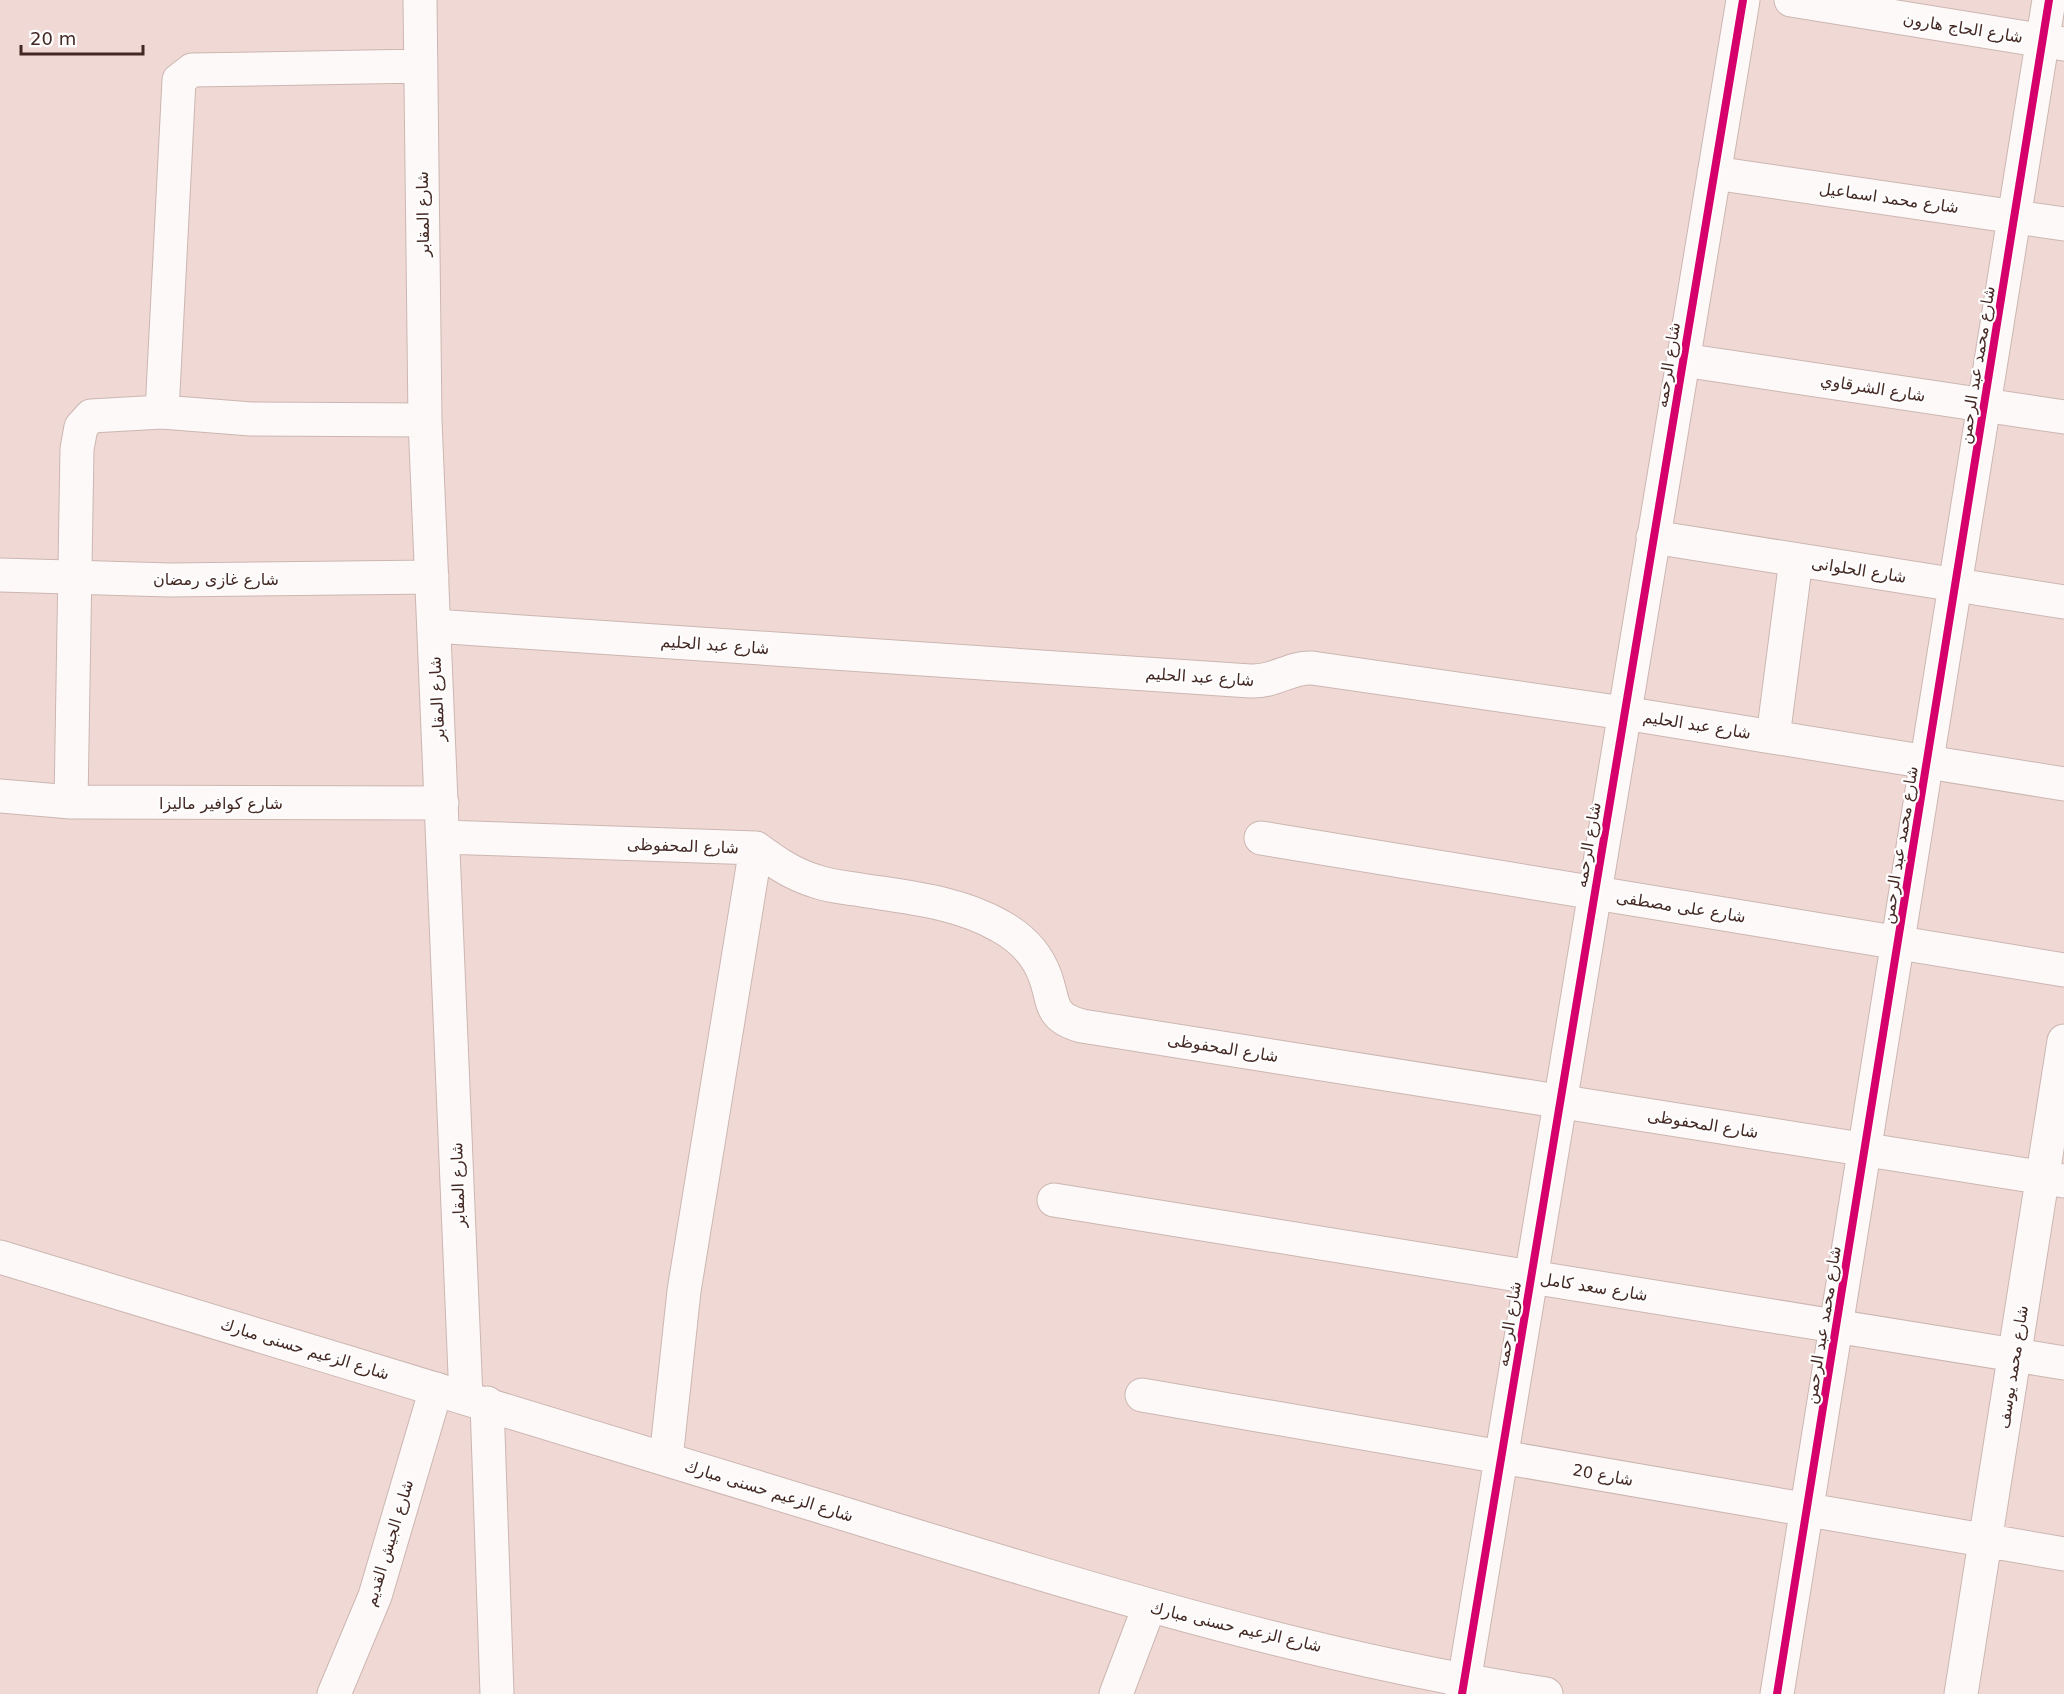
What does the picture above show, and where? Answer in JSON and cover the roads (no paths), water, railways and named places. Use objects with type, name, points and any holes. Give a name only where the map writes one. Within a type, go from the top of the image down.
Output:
[{"type":"street","name":"شارع المقابر","points":[[420,0],[425,420],[442,803],[463,1397],[497,1694]]},
{"type":"street","name":"شارع الرحمه","points":[[1464,1688],[1559,1101],[1743,0]]},
{"type":"street","name":"شارع الحاج هارون","points":[[1791,0],[2053,42]]},
{"type":"street","name":"شارع محمد عبد الرحمن","points":[[1777,1694],[2014,216],[2053,42],[2049,0]]},
{"type":"street","points":[[162,412],[179,80],[192,70],[421,66]]},
{"type":"street","name":"شارع محمد اسماعيل","points":[[1714,173],[2064,224]]},
{"type":"street","name":"شارع الشرقاوي","points":[[1683,360],[2064,417]]},
{"type":"street","points":[[71,802],[76,449],[81,427],[91,416],[162,412],[251,419],[425,420]]},
{"type":"street","name":"شارع الحلوانى","points":[[1653,537],[2064,602]]},
{"type":"street","points":[[1773,737],[1796,560]]},
{"type":"street","name":"شارع غازى رمضان","points":[[0,575],[74,578],[432,577]]},
{"type":"street","name":"شارع عبد الحليم","points":[[434,626],[1250,681],[1274,679],[1296,669],[1312,668],[1624,713],[2064,784]]},
{"type":"street","name":"شارع كوافير ماليزا","points":[[0,796],[71,802],[442,803]]},
{"type":"street","name":"شارع المحفوظى","points":[[443,837],[756,848],[786,870],[816,882],[934,902],[980,914],[1014,934],[1032,952],[1045,976],[1050,1001],[1063,1018],[1072,1023],[2053,1180]]},
{"type":"street","name":"شارع على مصطفى","points":[[1262,838],[2064,970]]},
{"type":"street","points":[[666,1459],[684,1292],[756,848]]},
{"type":"street","name":"شارع محمد يوسف","points":[[1961,1694],[2015,1355],[2053,1180],[2064,1041]]},
{"type":"street","name":"شارع سعد كامل","points":[[1053,1200],[2064,1363]]},
{"type":"street","name":"شارع الزعيم حسنى مبارك","points":[[0,1257],[1149,1607],[1464,1688],[1546,1694]]},
{"type":"street","name":"شارع 20","points":[[1142,1395],[2064,1554]]},
{"type":"street","name":"شارع الجيش القديم","points":[[334,1694],[463,1397]]},
{"type":"street","points":[[1116,1694],[1149,1607]]}]
